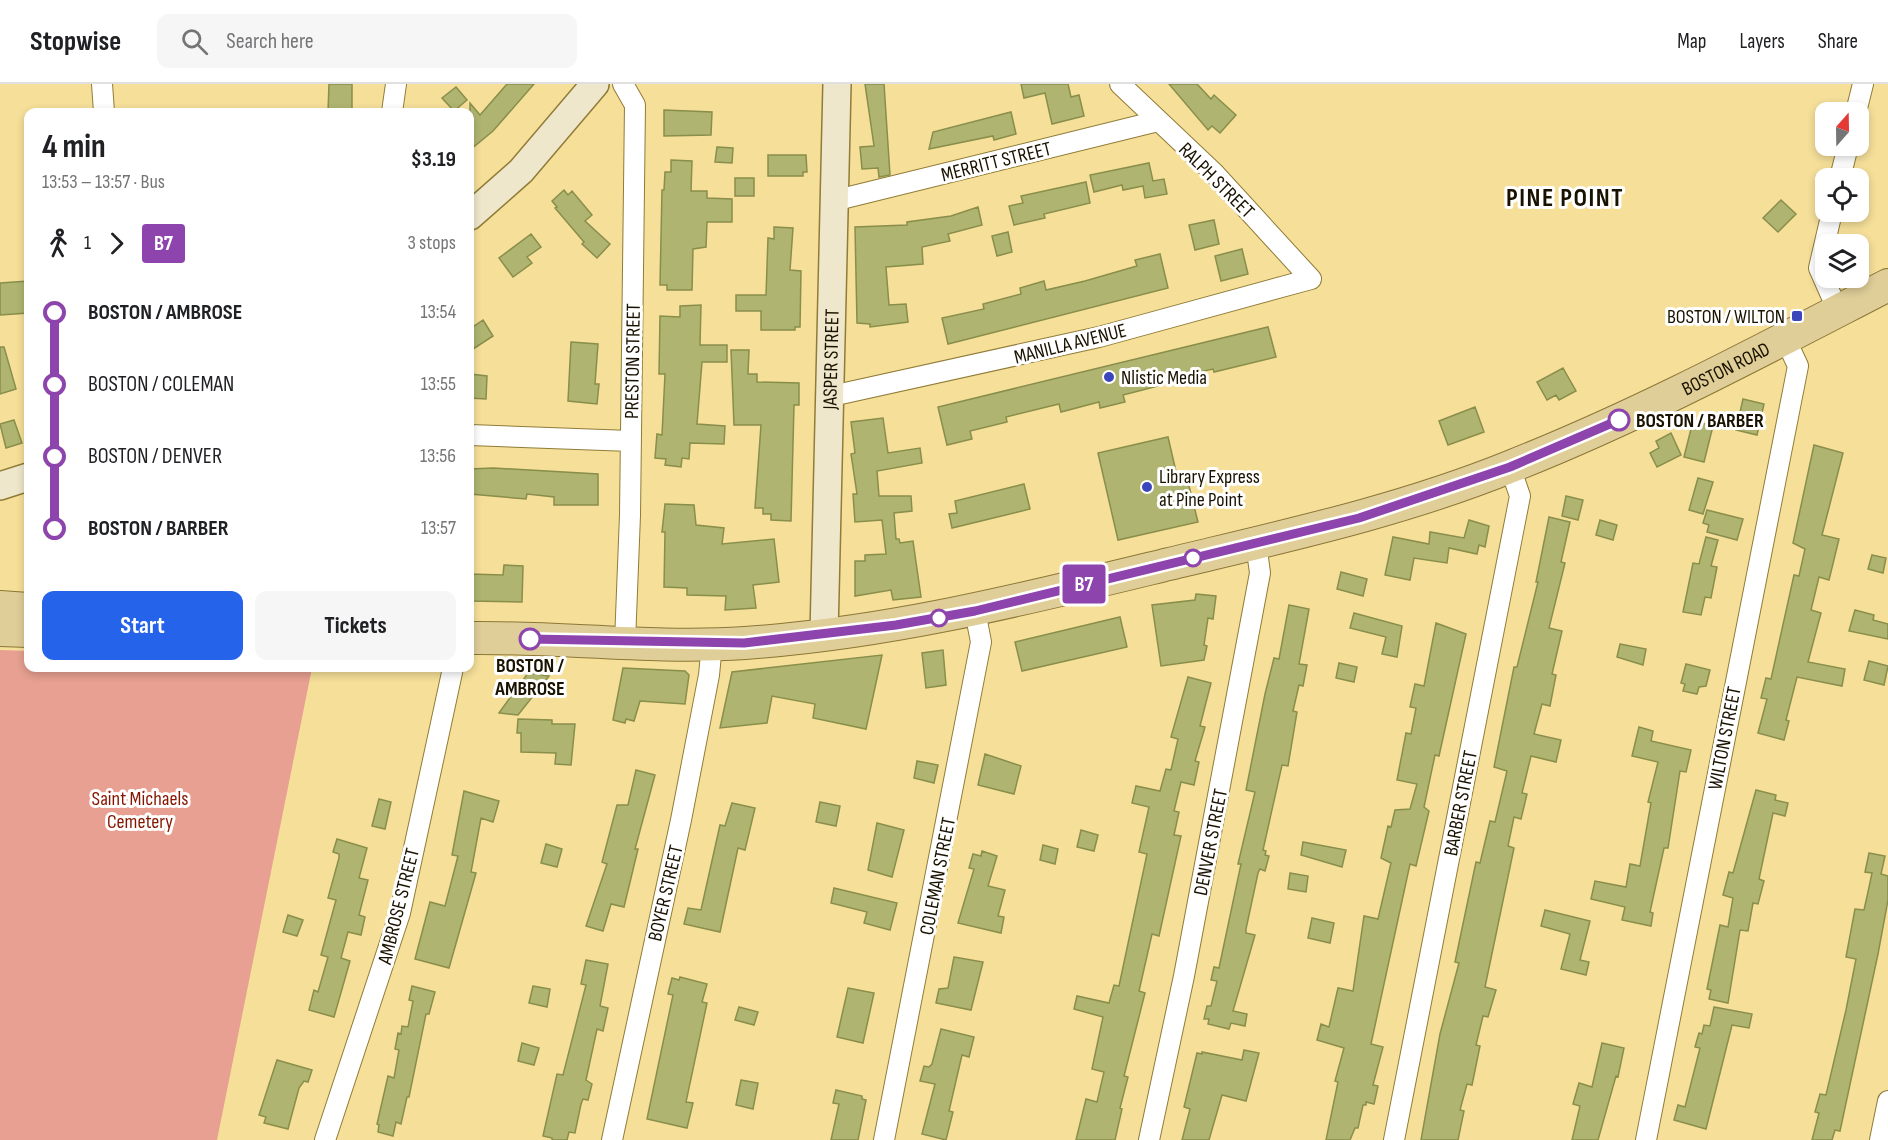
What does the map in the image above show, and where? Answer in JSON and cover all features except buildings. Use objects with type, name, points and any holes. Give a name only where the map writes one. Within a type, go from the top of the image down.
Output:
[{"type":"main road","points":[[474,212],[521,171],[595,84]]},
{"type":"main road","name":"JASPER STREET","points":[[824,635],[827,397],[837,84]]},
{"type":"main road","name":"BOSTON ROAD","points":[[474,638],[712,644],[824,635],[975,611],[1359,518],[1510,467],[1657,402],[1888,285]]},
{"type":"main road","points":[[0,486],[24,478]]},
{"type":"main road","points":[[0,607],[24,609]]},
{"type":"main road","points":[[0,630],[24,631]]},
{"type":"street","points":[[102,84],[104,108]]},
{"type":"street","points":[[393,108],[396,84]]},
{"type":"street","name":"PRESTON STREET","points":[[623,84],[635,105],[631,441],[625,642]]},
{"type":"street","name":"RALPH STREET","points":[[1120,84],[1214,173],[1311,279]]},
{"type":"street","points":[[1858,102],[1863,84]]},
{"type":"street","name":"MERRITT STREET","points":[[833,201],[1158,122]]},
{"type":"street","points":[[1830,222],[1819,268],[1838,311]]},
{"type":"street","name":"MANILLA AVENUE","points":[[827,397],[1099,337],[1311,279]]},
{"type":"street","name":"WILTON STREET","points":[[1646,1140],[1798,366],[1785,338]]},
{"type":"street","points":[[474,435],[631,441]]},
{"type":"street","name":"BARBER STREET","points":[[1394,1140],[1520,496],[1510,467]]},
{"type":"street","name":"DENVER STREET","points":[[1149,1140],[1184,976],[1260,573],[1256,543]]},
{"type":"street","name":"COLEMAN STREET","points":[[884,1140],[981,642],[975,611]]},
{"type":"street","name":"BOYER STREET","points":[[612,1140],[681,820],[709,675],[712,644]]},
{"type":"street","name":"AMBROSE STREET","points":[[325,1140],[400,913],[452,672]]},
{"type":"street","points":[[1880,1140],[1888,1101]]},
{"type":"green space","name":"Saint Michaels Cemetery","points":[[0,650],[24,651],[24,672],[311,672],[217,1140],[0,1140]]},
{"type":"bus line","name":"B7","points":[[530,639],[698,644],[744,643],[824,635],[975,611],[1359,518],[1510,467],[1619,420]]},
{"type":"place","name":"BOSTON / WILTON","points":[[1797,316]]},
{"type":"place","name":"Nlistic Media","points":[[1109,377]]},
{"type":"place","name":"BOSTON / BARBER","points":[[1619,420]]},
{"type":"place","name":"Library Express at Pine Point","points":[[1147,487]]},
{"type":"place","name":"BOSTON / AMBROSE","points":[[530,639]]},
{"type":"district","name":"PINE POINT","points":[[1565,197]]}]
